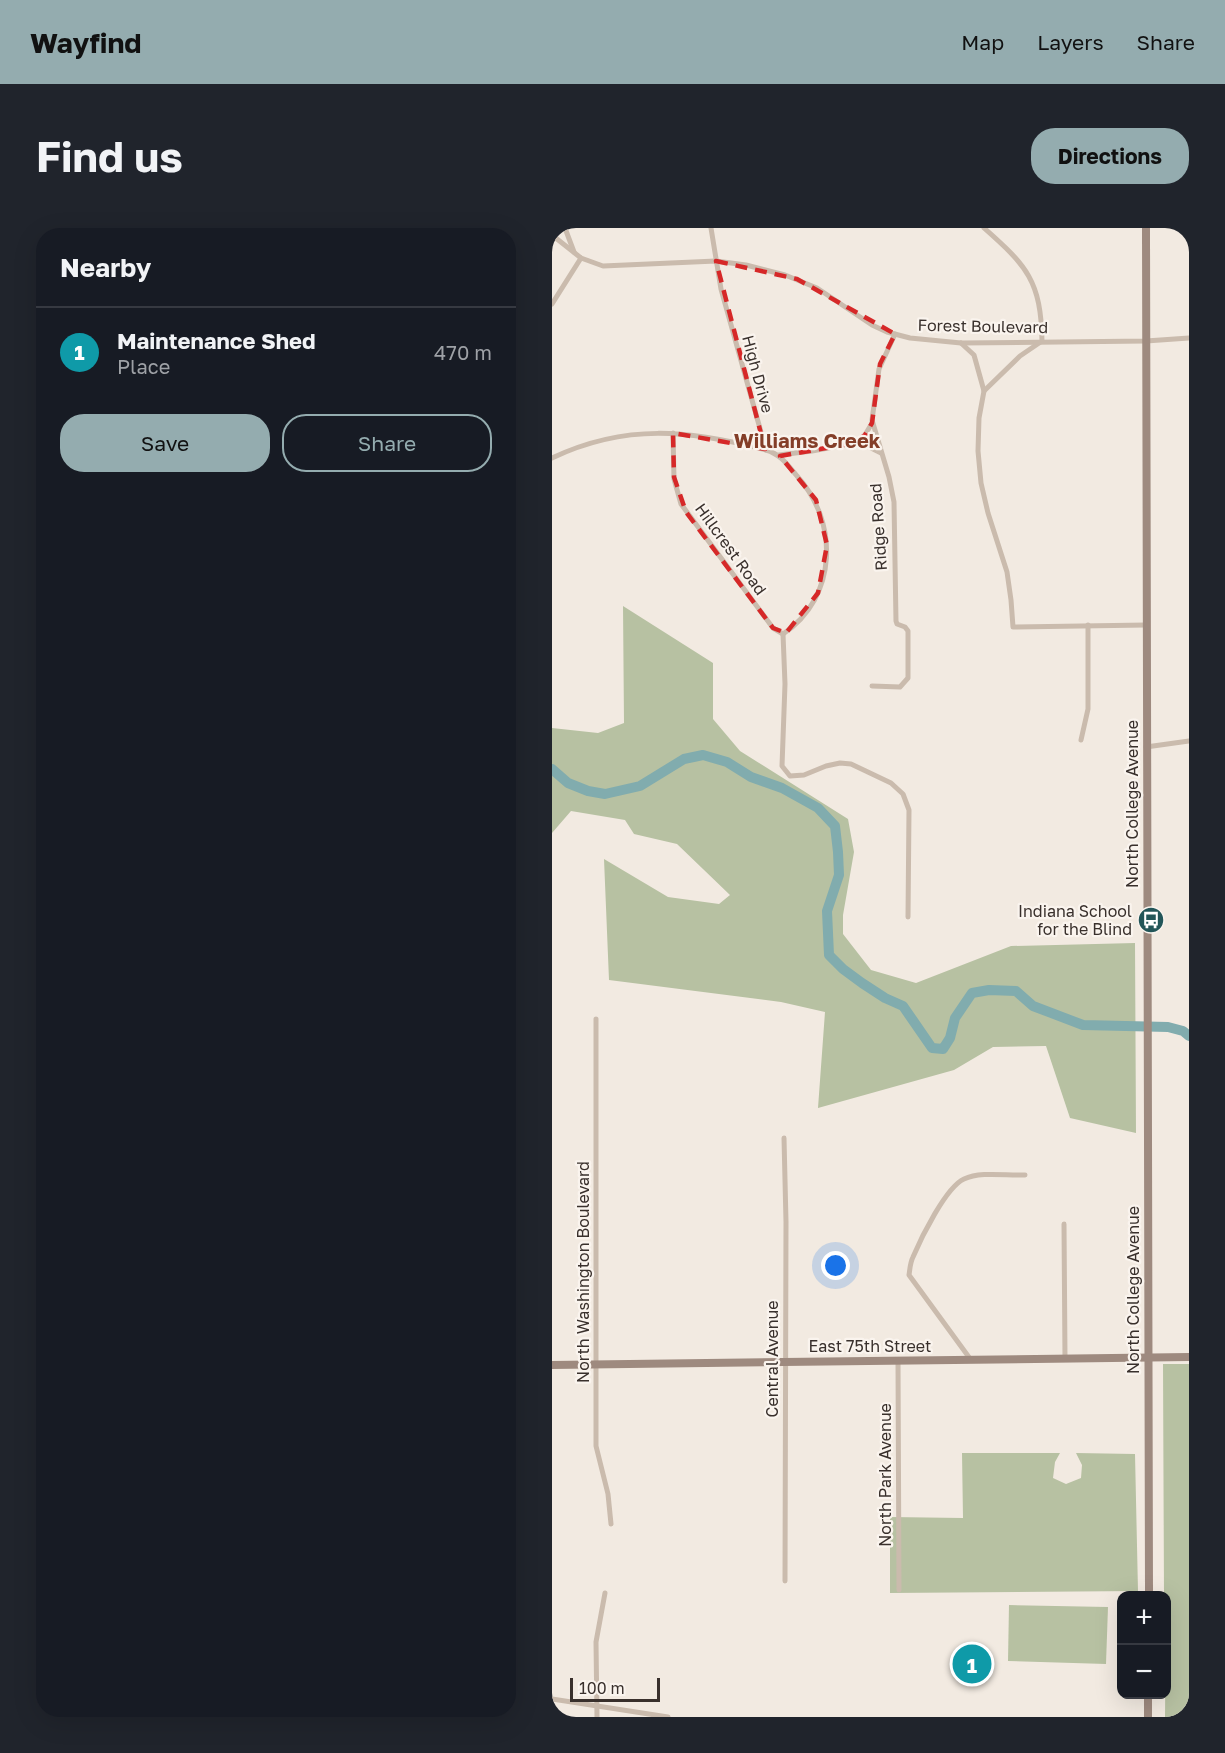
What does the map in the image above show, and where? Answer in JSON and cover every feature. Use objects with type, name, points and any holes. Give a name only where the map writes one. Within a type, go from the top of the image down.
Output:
[{"type":"main road","name":"North College Avenue","points":[[1146,228],[1149,1591]]},
{"type":"main road","name":"East 75th Street","points":[[552,1365],[1189,1357]]},
{"type":"main road","points":[[1148,1699],[1148,1717]]},
{"type":"street","points":[[565,228],[574,253]]},
{"type":"street","name":"High Drive","points":[[711,228],[726,308],[766,450]]},
{"type":"street","points":[[984,228],[1015,256],[1029,276],[1041,307],[1042,341],[1020,356],[984,391]]},
{"type":"street","name":"Forest Boulevard","points":[[552,235],[581,258],[608,267],[716,261],[758,267],[817,288],[872,325],[895,334],[935,341],[1146,341],[1189,338]]},
{"type":"street","points":[[552,304],[581,258]]},
{"type":"street","name":"Ridge Road","points":[[872,686],[900,687],[908,678],[908,631],[896,621],[894,502],[888,472],[872,423],[879,369],[895,334]]},
{"type":"street","points":[[961,342],[974,355],[984,391],[979,423],[980,479],[1006,567],[1013,627],[1146,625]]},
{"type":"street","points":[[855,443],[872,423]]},
{"type":"street","points":[[552,459],[580,447],[613,438],[648,433],[714,437],[778,455],[808,489],[816,500],[825,526],[828,545],[826,568],[818,593],[807,612],[783,634],[785,684],[782,766],[790,776],[804,775],[833,764],[851,764],[891,783],[903,794],[909,810],[908,917]]},
{"type":"street","name":"Hillcrest Road","points":[[673,433],[674,477],[681,504],[772,628],[783,634]]},
{"type":"street","points":[[778,455],[855,443],[881,453]]},
{"type":"street","points":[[1081,741],[1088,709],[1088,625]]},
{"type":"street","points":[[1146,747],[1189,741]]},
{"type":"street","name":"North Washington Boulevard","points":[[596,1019],[596,1446],[608,1494],[611,1524]]},
{"type":"street","name":"Central Avenue","points":[[784,1138],[786,1213],[785,1581]]},
{"type":"street","points":[[971,1360],[909,1275],[912,1258],[945,1196],[963,1179],[978,1176],[1025,1175]]},
{"type":"street","points":[[1064,1224],[1065,1359]]},
{"type":"street","name":"North Park Avenue","points":[[898,1360],[899,1590]]},
{"type":"street","points":[[597,1717],[596,1642],[605,1593]]},
{"type":"street","points":[[552,1699],[668,1717]]},
{"type":"highlighted area","points":[[716,261],[797,279],[895,334],[880,364],[872,423],[865,435],[855,443],[780,456],[816,500],[827,545],[818,593],[786,633],[773,628],[686,512],[674,477],[673,433],[765,449]]},
{"type":"green space","points":[[623,606],[713,663],[713,719],[740,751],[848,819],[854,852],[843,915],[843,934],[871,970],[916,983],[1011,946],[1135,943],[1136,1133],[1070,1118],[1046,1046],[993,1047],[954,1070],[818,1108],[825,1012],[781,1002],[609,980],[604,859],[668,897],[719,904],[730,895],[677,844],[634,834],[625,820],[571,811],[552,833],[552,728],[598,733],[624,723]]},
{"type":"green space","points":[[1163,1364],[1189,1364],[1189,1717],[1165,1717],[1165,1699],[1171,1699],[1171,1591],[1164,1591]]},
{"type":"green space","points":[[962,1453],[1060,1453],[1055,1462],[1053,1478],[1066,1484],[1081,1478],[1082,1465],[1076,1453],[1135,1454],[1138,1591],[890,1593],[890,1517],[963,1518]]},
{"type":"green space","points":[[1009,1605],[1108,1607],[1106,1664],[1008,1661]]},
{"type":"waterway","name":"Williams Creek","points":[[552,769],[568,783],[588,791],[605,794],[640,786],[684,759],[703,755],[727,762],[751,777],[782,788],[818,808],[835,826],[838,852],[839,875],[827,911],[829,955],[862,983],[885,998],[903,1006],[932,1048],[943,1049],[950,1038],[955,1018],[972,993],[989,990],[1016,991],[1033,1006],[1083,1025],[1168,1027],[1183,1031],[1189,1036]]},
{"type":"place","name":"Indiana School for the Blind","points":[[1151,920]]},
{"type":"place","name":"Maintenance Shed","points":[[972,1664]]},
{"type":"district","name":"Williams Creek","points":[[807,440]]}]
